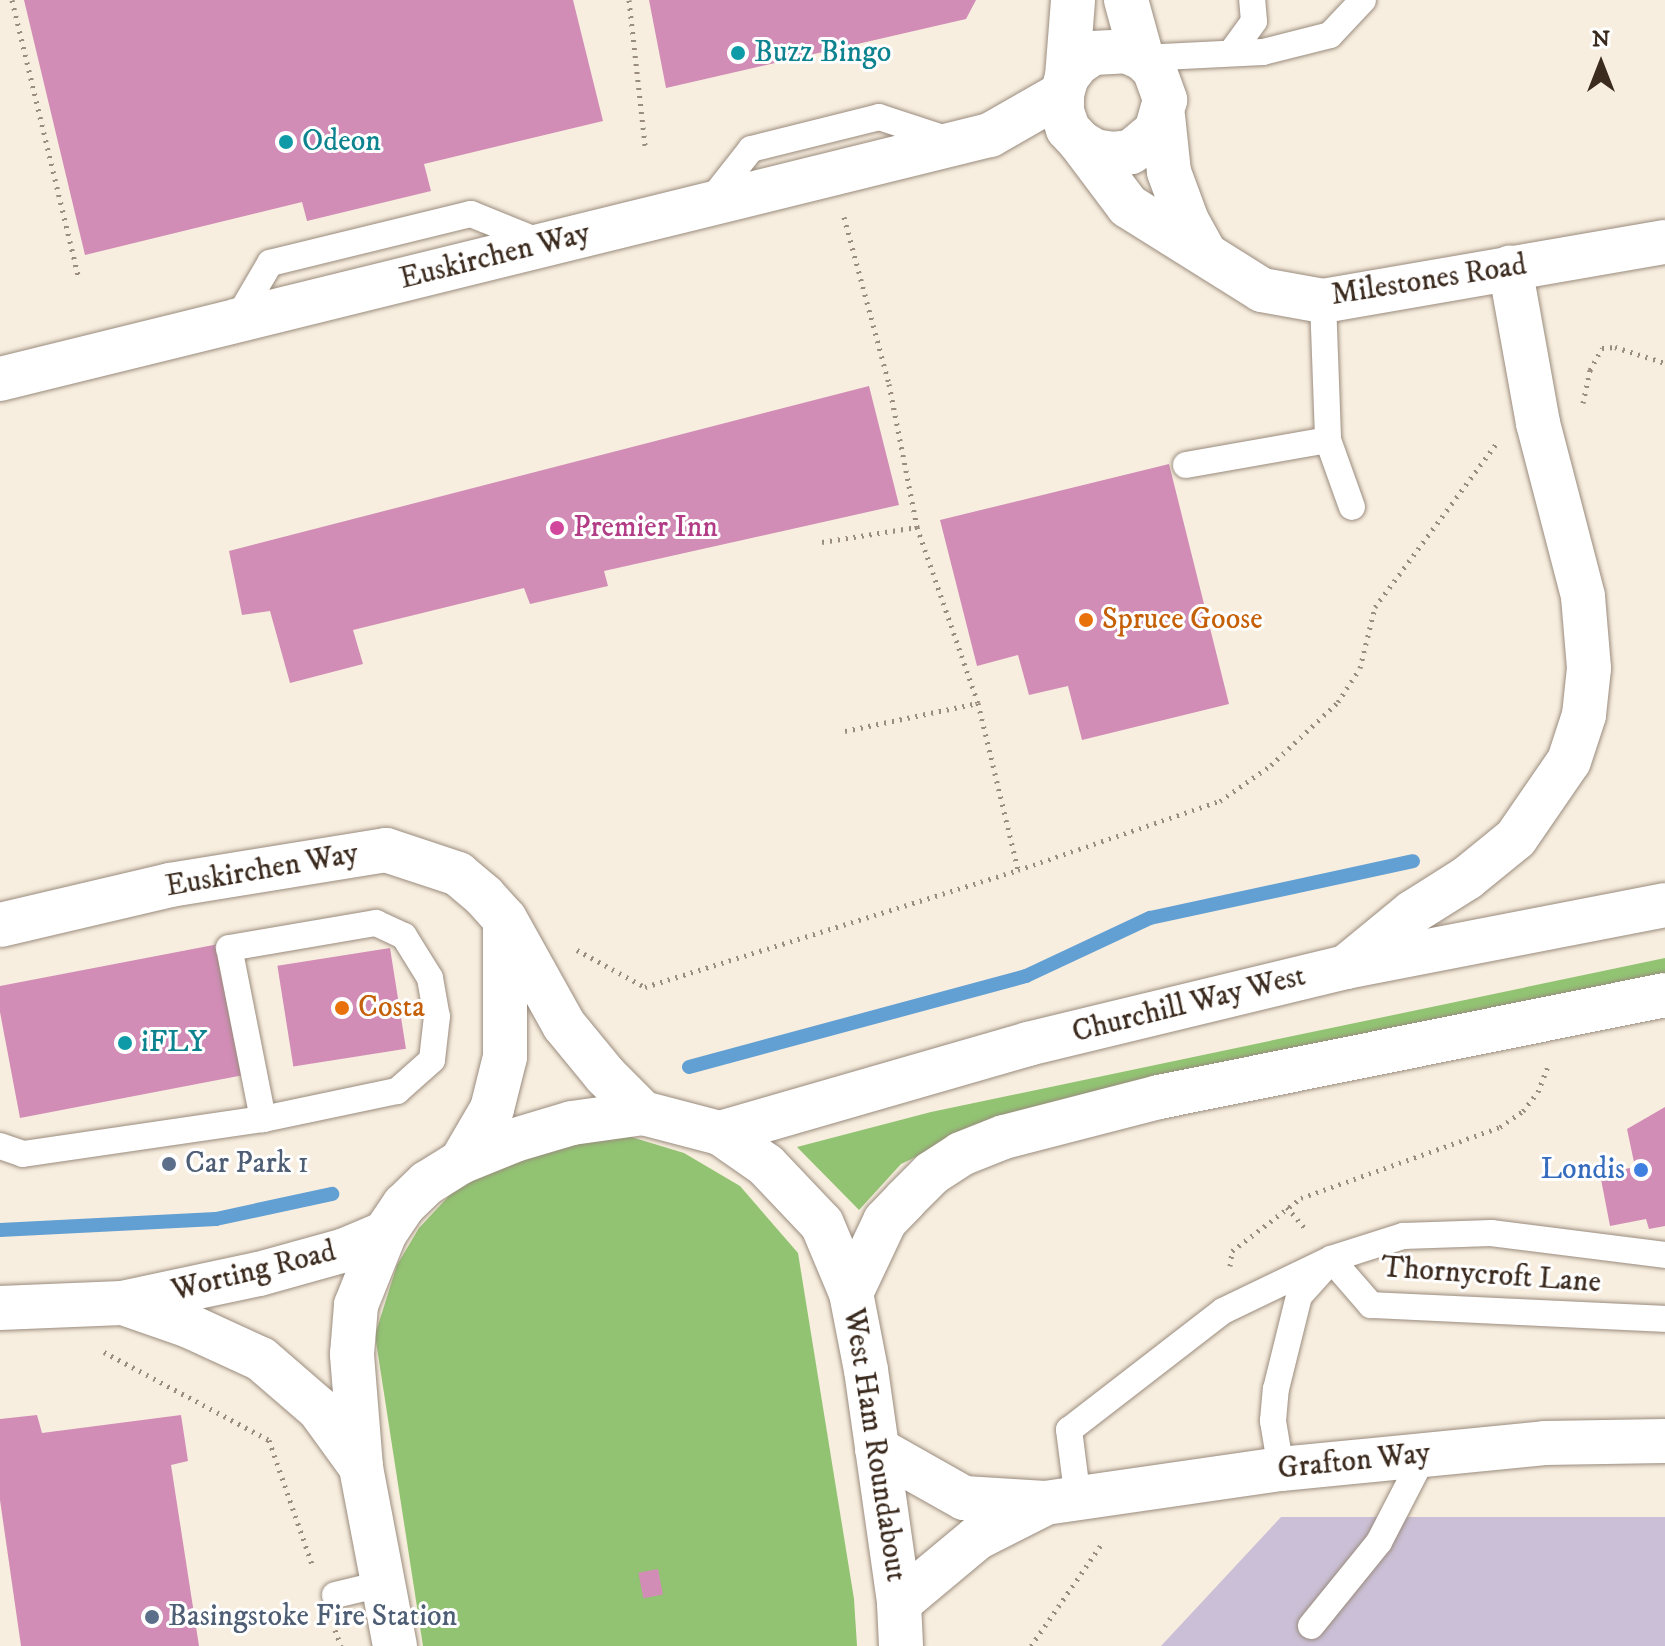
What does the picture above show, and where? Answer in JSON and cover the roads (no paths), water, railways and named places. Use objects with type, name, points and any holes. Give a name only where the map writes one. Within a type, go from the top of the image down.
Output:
[{"type":"street","points":[[1073,0],[1062,112],[1068,129],[1080,142],[1095,151],[1113,154],[1131,152],[1145,144],[1163,116],[1162,84],[1142,58],[1126,0]]},
{"type":"street","points":[[1064,86],[1078,63],[1093,53],[1126,51],[1142,58]]},
{"type":"street","name":"Euskirchen Way","points":[[974,139],[1064,86]]},
{"type":"street","name":"Milestones Road","points":[[1163,116],[1169,172],[1187,221],[1204,252]]},
{"type":"street","name":"Euskirchen Way","points":[[0,379],[974,139],[1080,142]]},
{"type":"street","name":"Milestones Road","points":[[1080,142],[1128,206],[1262,290],[1323,301],[1665,242]]},
{"type":"street","points":[[1346,967],[1413,912],[1467,878],[1516,838],[1569,761],[1584,715],[1589,668],[1583,596],[1538,423],[1510,268]]},
{"type":"street","name":"Euskirchen Way","points":[[0,925],[170,885],[386,850],[458,874],[505,919],[564,1025],[605,1075],[643,1113]]},
{"type":"street","name":"Churchill Way West","points":[[720,1133],[1028,1044],[1346,967],[1665,905]]},
{"type":"street","points":[[461,1162],[492,1109],[505,1057],[505,919]]},
{"type":"street","points":[[851,1293],[885,1221],[905,1200],[932,1173],[961,1154],[1004,1137],[1159,1097],[1665,995]]},
{"type":"street","name":"West Ham Roundabout","points":[[395,1646],[361,1467],[352,1354],[356,1305],[385,1233],[404,1205],[427,1183],[461,1162],[515,1140],[572,1123],[643,1113],[720,1133],[766,1165],[822,1224],[851,1293],[899,1603],[901,1646]]},
{"type":"street","name":"Worting Road","points":[[0,1308],[122,1303],[259,1274],[345,1250],[385,1233]]},
{"type":"street","name":"Worting Road","points":[[122,1303],[189,1326],[261,1359],[319,1409],[361,1467]]},
{"type":"street","name":"Grafton Way","points":[[877,1449],[964,1498],[1062,1502],[1281,1469],[1545,1443],[1665,1441]]},
{"type":"street","name":"Grafton Way","points":[[899,1603],[977,1538],[1062,1502]]},
{"type":"lane","points":[[1231,53],[1254,21],[1252,0]]},
{"type":"lane","points":[[1142,58],[1263,52],[1330,35],[1363,0]]},
{"type":"lane","points":[[707,205],[751,149],[879,117],[974,139]]},
{"type":"lane","points":[[1323,301],[1328,440],[1352,507]]},
{"type":"lane","points":[[1186,465],[1328,440]]},
{"type":"lane","points":[[0,1146],[23,1154],[263,1119],[397,1091],[432,1060],[437,1016],[430,978],[404,936],[376,923],[229,948],[263,1119]]},
{"type":"lane","points":[[1062,1502],[1069,1430],[1223,1311],[1331,1259],[1403,1236],[1491,1233],[1665,1255]]},
{"type":"lane","points":[[1281,1469],[1273,1421],[1276,1389],[1299,1296],[1331,1259]]},
{"type":"lane","name":"Thornycroft Lane","points":[[1331,1259],[1371,1305],[1665,1319]]},
{"type":"lane","points":[[1311,1626],[1379,1542],[1424,1455]]},
{"type":"lane","points":[[333,1606],[385,1583]]},
{"type":"waterway","points":[[689,1067],[1026,976],[1150,918],[1413,861]]},
{"type":"waterway","points":[[0,1230],[216,1219],[332,1194]]},
{"type":"place","name":"Buzz Bingo","points":[[738,53]]},
{"type":"place","name":"Odeon","points":[[286,142]]},
{"type":"place","name":"Premier Inn","points":[[557,528]]},
{"type":"place","name":"Spruce Goose","points":[[1086,620]]},
{"type":"place","name":"Costa","points":[[342,1008]]},
{"type":"place","name":"iFLY","points":[[125,1043]]},
{"type":"place","name":"Car Park 1","points":[[169,1164]]},
{"type":"place","name":"Londis","points":[[1641,1170]]},
{"type":"place","name":"Basingstoke Fire Station","points":[[152,1617]]}]
